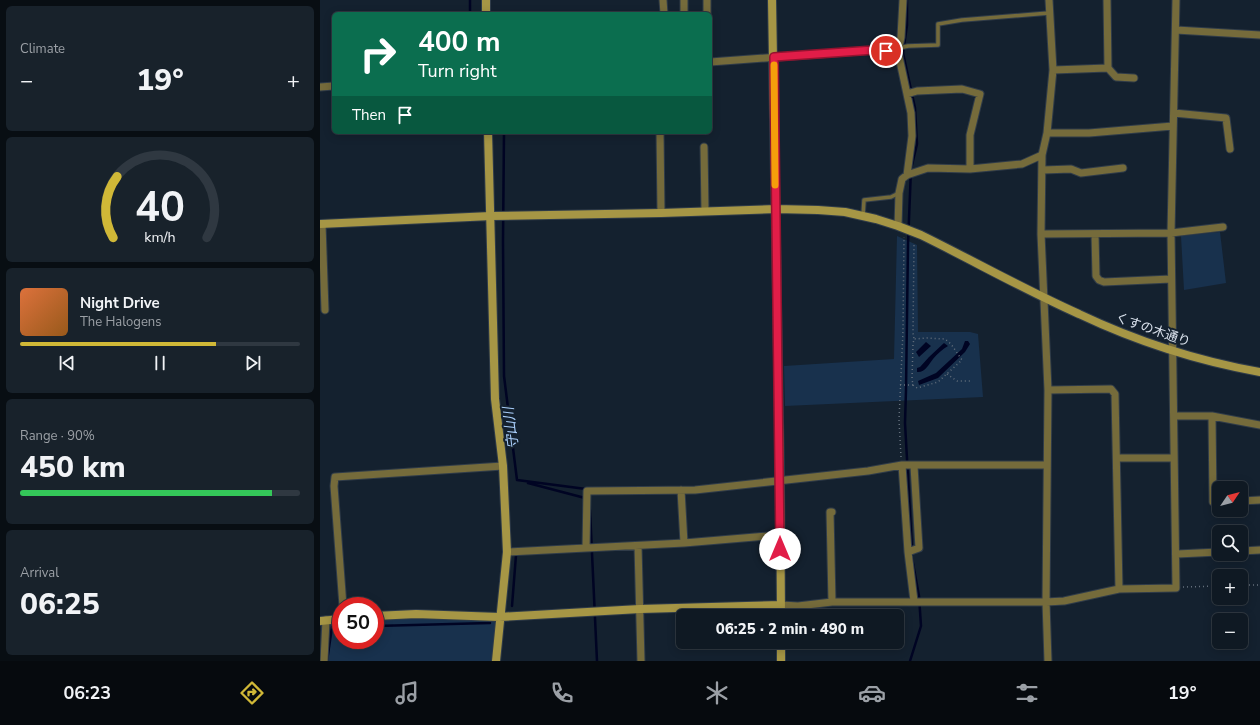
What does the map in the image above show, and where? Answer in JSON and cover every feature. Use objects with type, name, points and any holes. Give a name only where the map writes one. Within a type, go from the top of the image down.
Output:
[{"type":"street","points":[[486,0],[486,12]]},
{"type":"street","points":[[663,0],[664,12]]},
{"type":"street","points":[[684,0],[684,12]]},
{"type":"street","points":[[707,0],[707,12]]},
{"type":"street","points":[[772,0],[781,609]]},
{"type":"street","points":[[903,0],[899,50],[911,93],[912,136],[910,173]]},
{"type":"street","points":[[1048,0],[1053,70],[1047,134],[1042,155],[1041,234],[1048,390],[1046,602],[1048,661]]},
{"type":"street","points":[[1108,0],[1108,68],[1116,77],[1134,78]]},
{"type":"street","points":[[384,616],[416,614],[499,617],[640,609],[781,605],[798,606],[832,602],[1046,602],[1064,601],[1119,589],[1176,588],[1177,554],[1174,458],[1174,350],[1171,233],[1176,0]]},
{"type":"street","points":[[1176,30],[1260,35]]},
{"type":"street","points":[[712,62],[874,50],[899,50]]},
{"type":"street","points":[[1053,70],[1108,68]]},
{"type":"street","points":[[320,87],[332,86]]},
{"type":"street","points":[[911,93],[962,89],[980,94],[970,135],[970,169]]},
{"type":"street","points":[[1174,113],[1226,118],[1230,149]]},
{"type":"street","points":[[1047,134],[1089,133],[1173,126]]},
{"type":"street","points":[[488,134],[495,399],[503,466],[507,552],[499,617],[496,661]]},
{"type":"street","points":[[660,134],[661,213]]},
{"type":"street","points":[[704,147],[705,212]]},
{"type":"street","points":[[901,227],[900,193],[902,179],[910,173],[928,168],[970,169],[1022,164],[1042,155]]},
{"type":"street","points":[[1043,170],[1071,169],[1081,173],[1123,168]]},
{"type":"street","name":"くすの木通り","points":[[321,224],[491,216],[705,212],[776,209],[829,210],[845,212],[901,227],[967,257],[1078,314],[1110,328],[1208,362],[1260,372]]},
{"type":"street","points":[[321,224],[325,310]]},
{"type":"street","points":[[1041,234],[1171,233],[1223,227]]},
{"type":"street","points":[[1095,234],[1096,276],[1098,280],[1104,282],[1171,279]]},
{"type":"street","points":[[1048,390],[1111,389],[1115,394],[1119,589]]},
{"type":"street","points":[[1174,416],[1212,416],[1260,425]]},
{"type":"street","points":[[1212,416],[1213,481]]},
{"type":"street","points":[[1117,458],[1174,458]]},
{"type":"street","points":[[902,465],[908,552],[914,601]]},
{"type":"street","points":[[586,548],[587,490],[695,490],[868,471],[902,465],[1047,465]]},
{"type":"street","points":[[342,597],[334,486],[335,476],[503,466]]},
{"type":"street","points":[[908,552],[919,548],[914,466]]},
{"type":"street","points":[[681,490],[684,543]]},
{"type":"street","points":[[1248,501],[1260,500]]},
{"type":"street","points":[[832,512],[830,512],[832,602]]},
{"type":"street","points":[[906,515],[917,514]]},
{"type":"street","points":[[507,552],[638,546],[780,535]]},
{"type":"street","points":[[638,546],[641,661]]},
{"type":"street","points":[[1248,551],[1260,550]]},
{"type":"street","points":[[1177,554],[1212,552]]},
{"type":"street","points":[[323,621],[324,661]]},
{"type":"street","points":[[781,649],[781,661]]},
{"type":"lane","points":[[899,50],[908,46],[938,45],[938,24],[962,20],[1049,13]]},
{"type":"lane","points":[[863,217],[864,200],[891,197],[900,193]]},
{"type":"path","points":[[901,227],[903,331],[899,420],[902,465]]},
{"type":"path","points":[[913,385],[912,344],[914,339],[914,245]]},
{"type":"path","points":[[901,385],[913,385],[917,388],[938,382],[962,360],[948,340],[927,338],[914,339]]},
{"type":"path","points":[[947,374],[957,381],[971,381]]},
{"type":"path","points":[[1248,585],[1260,584]]},
{"type":"path","points":[[1176,588],[1212,586]]},
{"type":"shaded area","points":[[1220,232],[1226,283],[1184,290],[1181,236]]},
{"type":"shaded area","points":[[897,236],[917,245],[918,332],[970,332],[978,334],[983,397],[785,406],[784,366],[894,359]]},
{"type":"shaded area","points":[[965,341],[968,341],[970,344],[965,352],[938,378],[919,385],[918,381],[936,373],[962,349]]},
{"type":"shaded area","points":[[926,342],[931,346],[919,357],[916,352]]},
{"type":"shaded area","points":[[944,343],[948,346],[936,355],[925,370],[917,372],[917,368],[920,367]]},
{"type":"shaded area","points":[[384,616],[499,617],[496,661],[321,661],[326,620],[332,620],[332,649],[384,649]]},
{"type":"waterway","name":"守山川","points":[[470,0],[470,12]]},
{"type":"waterway","points":[[907,0],[907,25],[903,53],[915,108],[917,144],[911,169],[908,244],[905,423],[912,549]]},
{"type":"waterway","name":"守山川","points":[[504,134],[504,376],[517,480],[586,489]]},
{"type":"waterway","points":[[528,483],[585,498]]},
{"type":"waterway","name":"守山川","points":[[590,510],[597,661]]},
{"type":"waterway","name":"守山川","points":[[512,606],[516,555]]},
{"type":"waterway","points":[[910,661],[921,626],[919,596],[912,558]]},
{"type":"waterway","name":"守山川","points":[[384,626],[490,623]]},
{"type":"waterway","name":"守山川","points":[[327,661],[332,627]]},
{"type":"slow traffic","points":[[774,65],[775,185]]},
{"type":"route","points":[[780,549],[774,57],[874,50],[886,51]]}]
